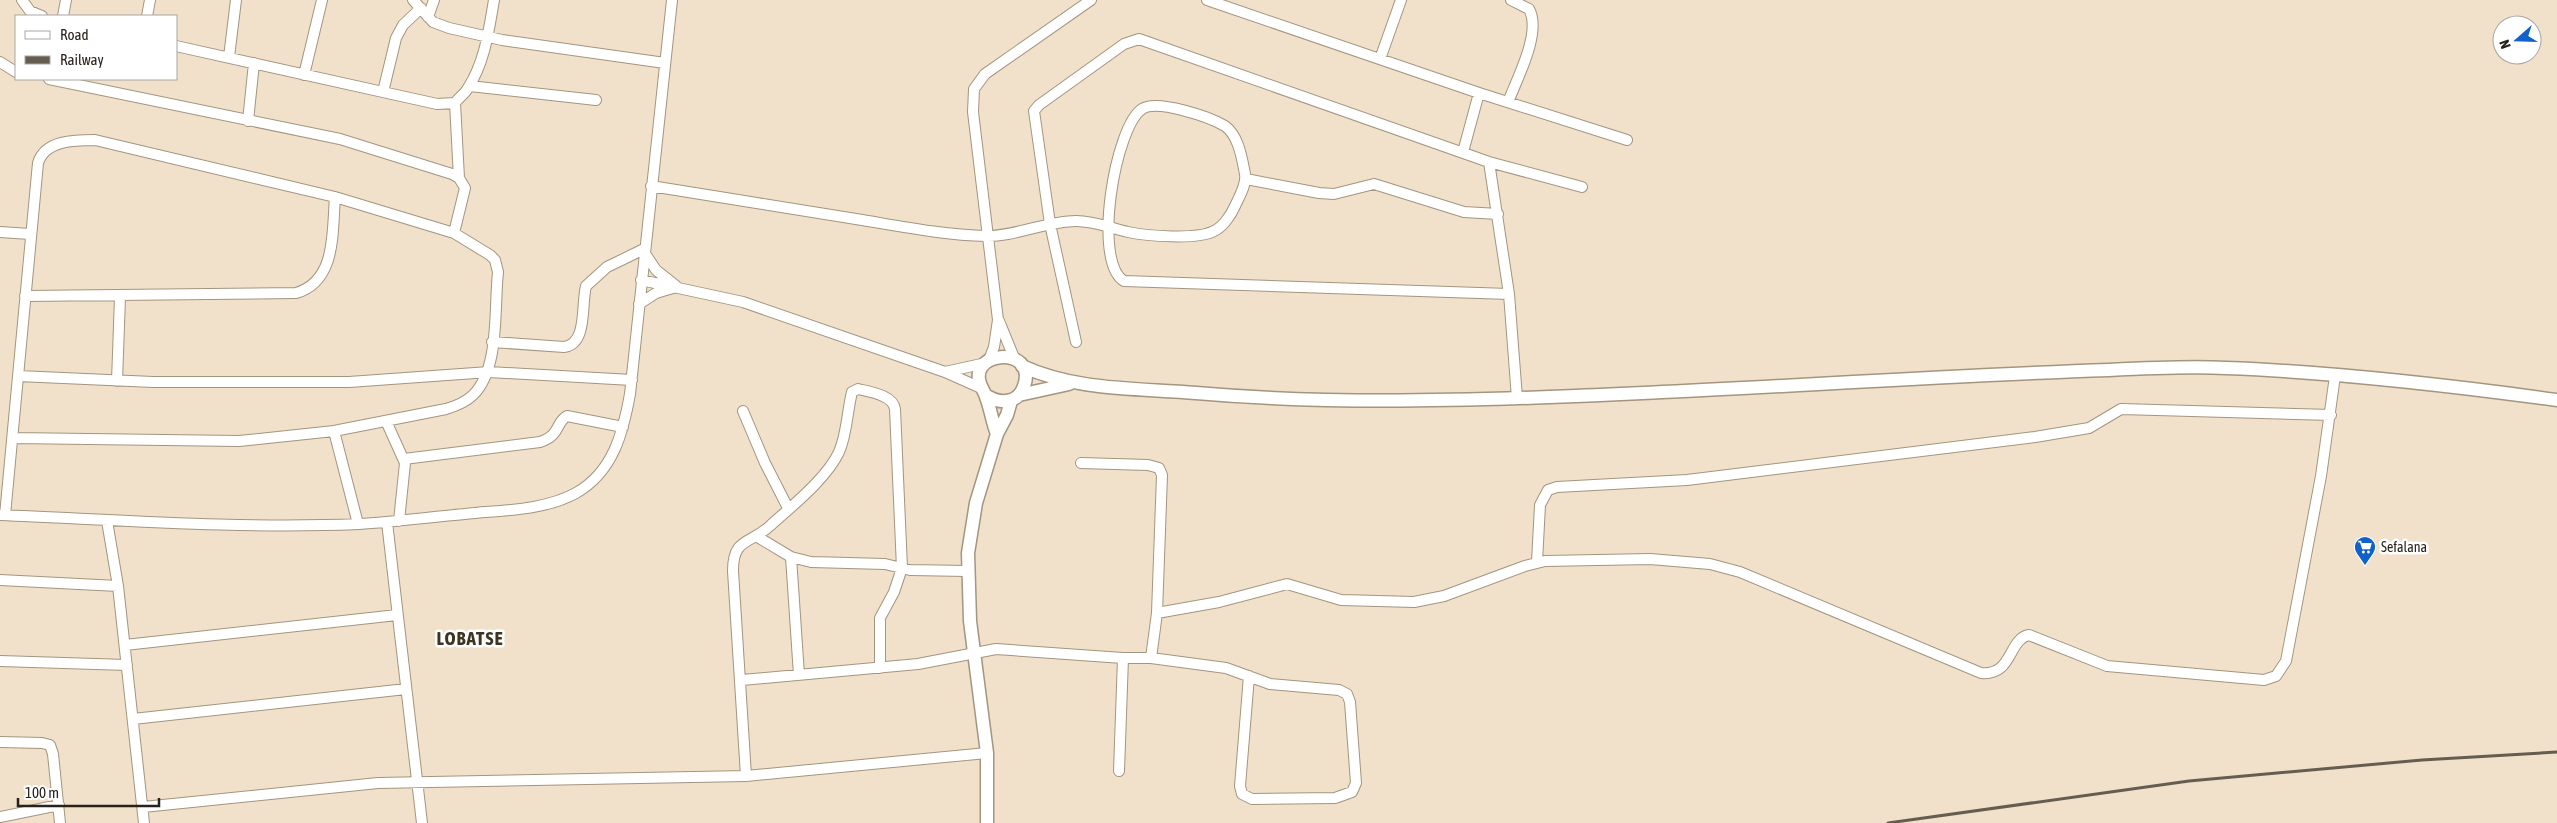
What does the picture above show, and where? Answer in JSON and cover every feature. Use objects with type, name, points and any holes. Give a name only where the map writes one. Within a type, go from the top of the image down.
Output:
[{"type":"main road","points":[[997,434],[979,380],[981,370],[987,361],[1007,356],[1042,376],[1074,383],[1269,398],[1415,401],[1517,398],[2166,368],[2223,367],[2336,376],[2557,400]]},
{"type":"main road","points":[[987,823],[987,753],[970,621],[967,571],[970,532],[976,503],[997,434],[1015,398],[1025,386],[1026,376],[1018,363]]},
{"type":"main road","points":[[984,392],[994,400],[1015,398],[1074,383]]},
{"type":"street","points":[[22,0],[30,11],[40,15]]},
{"type":"street","points":[[63,15],[66,0]]},
{"type":"street","points":[[147,15],[150,0]]},
{"type":"street","points":[[229,57],[236,0]]},
{"type":"street","points":[[304,75],[322,0]]},
{"type":"street","points":[[413,0],[438,25],[488,37],[665,63]]},
{"type":"street","points":[[428,17],[434,0]]},
{"type":"street","points":[[454,233],[465,193],[459,178],[456,103],[470,86],[488,37],[494,0]]},
{"type":"street","points":[[13,438],[239,441],[334,431],[446,409],[463,403],[473,395],[488,372],[498,272],[497,265],[490,255],[454,233],[335,197],[95,140],[64,142],[52,146],[40,157],[30,234],[13,438],[2,515],[108,521],[358,524],[536,506],[556,501],[575,493],[601,472],[615,449],[623,426],[632,380],[646,228],[672,0]]},
{"type":"street","points":[[945,372],[987,361],[994,348],[998,320],[973,112],[974,89],[985,74],[1091,0]]},
{"type":"street","points":[[1207,0],[1479,93],[1627,140]]},
{"type":"street","points":[[1380,58],[1401,0]]},
{"type":"street","points":[[1508,102],[1532,36],[1534,22],[1529,9],[1511,0]]},
{"type":"street","points":[[383,92],[396,38],[403,25],[421,8]]},
{"type":"street","points":[[1076,342],[1050,224],[1034,120],[1036,108],[1124,44],[1134,39],[1489,162],[1582,187]]},
{"type":"street","points":[[178,46],[436,104],[456,103]]},
{"type":"street","points":[[0,62],[15,71]]},
{"type":"street","points":[[248,121],[254,63]]},
{"type":"street","points":[[54,80],[340,139],[459,178]]},
{"type":"street","points":[[470,86],[596,100]]},
{"type":"street","points":[[1463,152],[1479,93]]},
{"type":"street","points":[[651,186],[908,227],[988,236],[1050,224],[1082,221],[1107,225],[1138,234],[1196,235],[1212,232],[1219,229],[1234,210],[1246,179],[1234,136],[1226,127],[1167,106],[1150,106],[1136,115],[1129,130],[1109,194],[1107,225],[1114,271],[1119,278],[1130,283],[1509,294]]},
{"type":"street","points":[[1489,162],[1509,294],[1517,398]]},
{"type":"street","points":[[1246,179],[1319,194],[1334,194],[1374,184],[1464,212],[1498,214]]},
{"type":"street","points":[[25,296],[120,297],[296,293],[308,290],[320,279],[329,256],[335,197]]},
{"type":"street","points":[[0,232],[30,234]]},
{"type":"street","points":[[644,249],[656,270],[676,287]]},
{"type":"street","points":[[492,342],[564,347],[573,345],[579,337],[586,286],[607,267],[644,249]]},
{"type":"street","points":[[641,280],[744,302],[945,372],[984,392]]},
{"type":"street","points":[[639,304],[656,293],[676,287]]},
{"type":"street","points":[[117,381],[120,297]]},
{"type":"street","points":[[998,320],[1018,363]]},
{"type":"street","points":[[18,376],[117,381],[349,382],[488,372],[632,380]]},
{"type":"street","points":[[1157,613],[1219,602],[1287,584],[1341,600],[1414,602],[1444,596],[1537,562],[1650,559],[1710,564],[1727,569],[1981,673],[1991,672],[2003,666],[2022,638],[2029,635],[2107,666],[2264,680],[2276,676],[2286,661],[2331,415],[2336,376]]},
{"type":"street","points":[[746,776],[742,680],[733,560],[738,547],[756,536],[788,508],[818,480],[836,457],[842,441],[850,400],[855,390],[887,398],[893,402],[895,409],[902,568],[894,592],[880,618],[880,668]]},
{"type":"street","points":[[1537,562],[1540,505],[1548,490],[1557,487],[1687,480],[2034,437],[2089,428],[2121,409],[2331,415]]},
{"type":"street","points":[[743,411],[760,454],[788,508]]},
{"type":"street","points":[[404,458],[540,442],[555,435],[562,420],[567,416],[623,426]]},
{"type":"street","points":[[386,421],[404,458],[405,476],[399,521]]},
{"type":"street","points":[[334,431],[358,524]]},
{"type":"street","points":[[1081,463],[1148,465],[1159,468],[1162,482],[1157,613],[1151,658]]},
{"type":"street","points":[[108,521],[125,644],[144,823]]},
{"type":"street","points":[[387,522],[406,689],[419,781],[422,823]]},
{"type":"street","points":[[756,536],[791,557],[811,562],[885,564],[902,568],[967,571]]},
{"type":"street","points":[[791,557],[799,675]]},
{"type":"street","points":[[0,580],[118,586]]},
{"type":"street","points":[[125,644],[397,615]]},
{"type":"street","points":[[742,680],[925,663],[1005,649],[1123,658],[1151,658],[1226,668],[1250,676],[1270,684],[1339,690],[1347,694],[1350,702],[1356,783],[1352,792],[1335,798],[1252,799],[1245,797],[1240,786],[1250,676]]},
{"type":"street","points":[[1119,771],[1123,658]]},
{"type":"street","points":[[0,661],[127,665]]},
{"type":"street","points":[[133,719],[406,689]]},
{"type":"street","points":[[0,742],[42,743],[50,745],[54,754],[60,823]]},
{"type":"street","points":[[143,807],[378,783],[746,776],[987,753]]},
{"type":"street","points":[[0,817],[59,805]]},
{"type":"railway","points":[[1888,823],[2189,781],[2422,760],[2557,752]]},
{"type":"place","name":"Sefalana","points":[[2365,566]]},
{"type":"district","name":"LOBATSE","points":[[470,638]]}]
